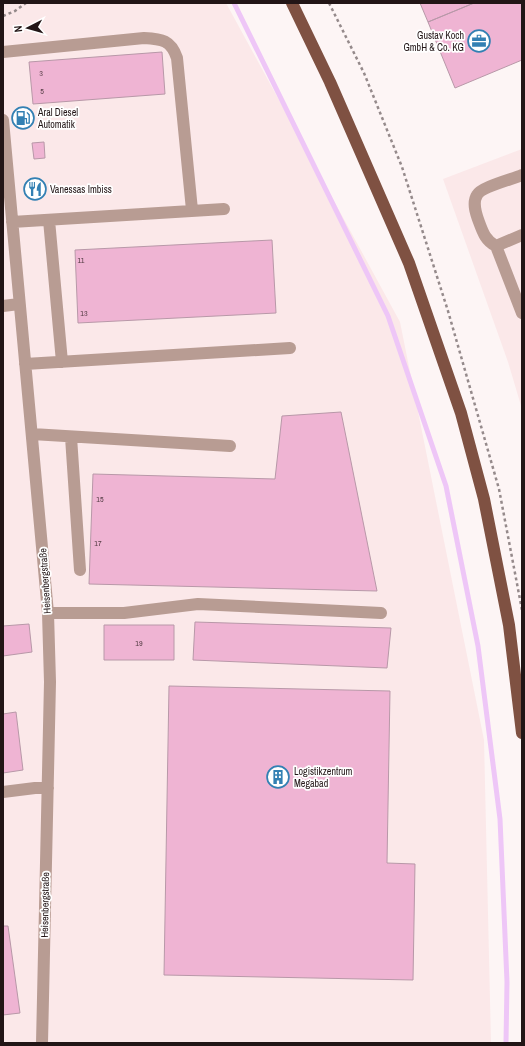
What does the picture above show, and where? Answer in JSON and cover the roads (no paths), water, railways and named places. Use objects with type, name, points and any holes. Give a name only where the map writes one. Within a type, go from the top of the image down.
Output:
[{"type":"main road","points":[[292,3],[333,89],[409,263],[461,413],[484,499],[509,625],[522,733]]},
{"type":"street","points":[[3,52],[144,38],[156,38],[165,41],[174,49],[177,58],[192,210]]},
{"type":"street","name":"Heisenbergstraße","points":[[3,120],[5,162],[12,222],[48,613],[50,682],[42,1043]]},
{"type":"street","points":[[522,175],[483,190],[477,194],[475,203],[476,213],[482,230],[489,242],[496,246],[522,313]]},
{"type":"street","points":[[12,222],[224,208]]},
{"type":"street","points":[[49,220],[62,362]]},
{"type":"street","points":[[496,246],[522,235]]},
{"type":"street","points":[[3,306],[19,304]]},
{"type":"street","points":[[25,364],[290,348]]},
{"type":"street","points":[[32,434],[230,446]]},
{"type":"street","points":[[71,437],[80,570]]},
{"type":"street","points":[[48,613],[124,612],[198,604],[381,613]]},
{"type":"street","points":[[3,792],[48,788]]},
{"type":"waterway","points":[[234,3],[388,316],[446,486],[478,646],[500,819],[507,982],[506,1043]]},
{"type":"place","name":"Gustav Koch GmbH & Co. KG","points":[[479,41]]},
{"type":"place","name":"Aral Diesel Automatik","points":[[23,118]]},
{"type":"place","name":"Vanessas Imbiss","points":[[35,189]]},
{"type":"place","name":"Logistikzentrum Megabad","points":[[278,777]]}]
